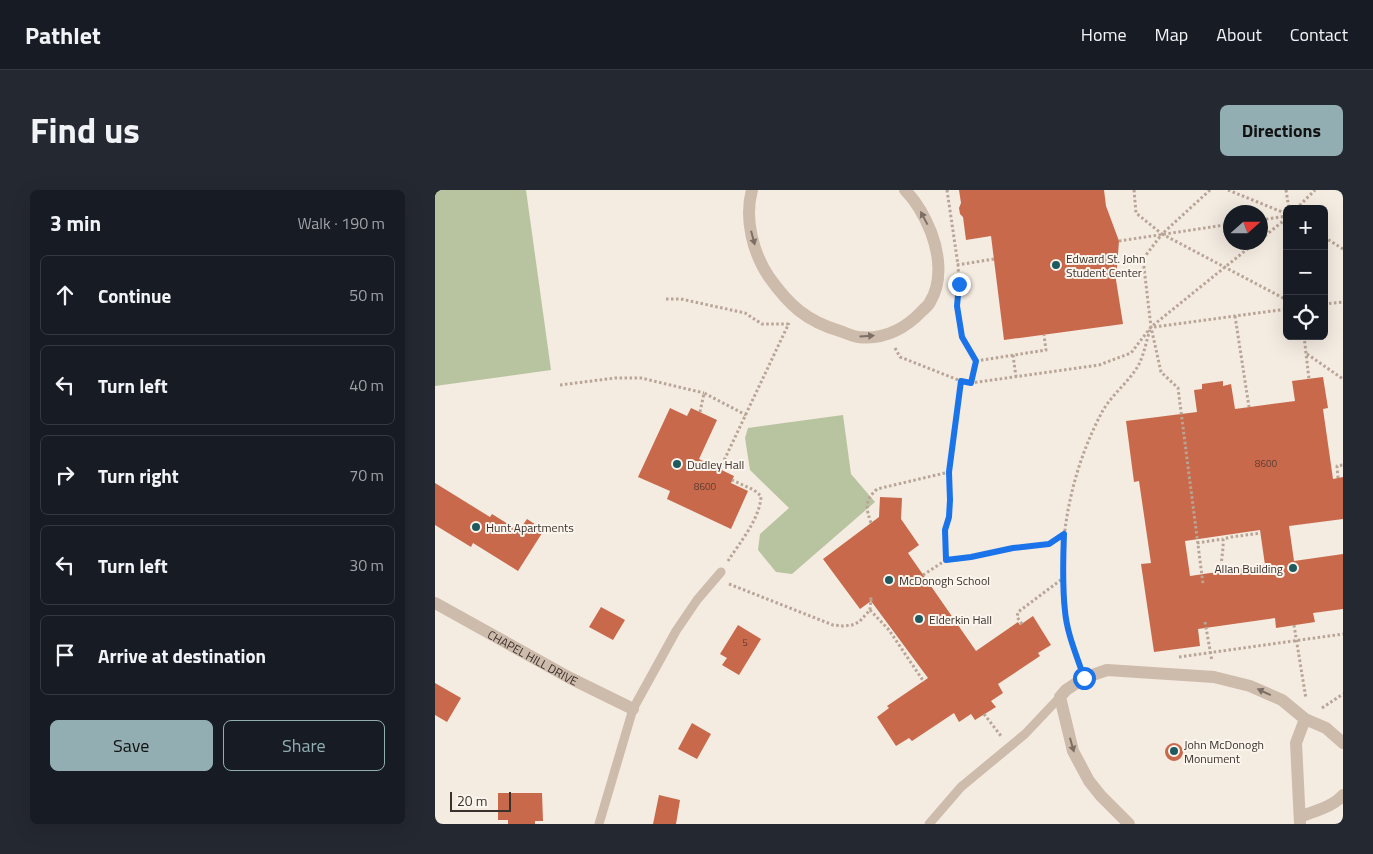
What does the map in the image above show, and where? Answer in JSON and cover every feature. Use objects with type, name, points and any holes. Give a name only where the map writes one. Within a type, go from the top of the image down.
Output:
[{"type":"street","points":[[752,190],[749,213],[751,234],[757,255],[767,274],[789,303],[800,312],[825,327],[858,337],[887,335],[910,324],[930,302],[937,282],[936,246],[926,220],[905,190]]},
{"type":"street","name":"CHAPEL HILL DRIVE","points":[[435,603],[563,674],[633,709]]},
{"type":"street","points":[[1129,824],[1101,796],[1089,780],[1073,751],[1060,697],[1066,690],[1084,678],[1107,670],[1214,677],[1249,686],[1281,700],[1305,719],[1325,728],[1343,743]]},
{"type":"street","points":[[1305,719],[1296,743],[1300,820],[1340,800],[1343,795]]},
{"type":"lane","points":[[599,824],[633,709],[676,631],[697,600],[721,572]]},
{"type":"lane","points":[[929,824],[961,788],[1043,716],[1060,697]]},
{"type":"path","points":[[947,190],[958,264],[957,306],[962,337],[976,361],[971,383]]},
{"type":"path","points":[[1134,190],[1136,212],[1163,234],[1283,298]]},
{"type":"path","points":[[1203,584],[1178,388],[1161,372],[1151,327],[1143,259],[1163,234],[1210,190]]},
{"type":"path","points":[[1228,190],[1283,214]]},
{"type":"path","points":[[1286,190],[1288,205]]},
{"type":"path","points":[[1300,205],[1315,190]]},
{"type":"path","points":[[1268,219],[1283,217]]},
{"type":"path","points":[[1268,233],[1283,220]]},
{"type":"path","points":[[1119,241],[1223,225]]},
{"type":"path","points":[[1328,239],[1343,248]]},
{"type":"path","points":[[887,335],[900,356],[961,381],[971,383],[1099,365],[1131,353],[1151,327],[1246,250]]},
{"type":"path","points":[[938,267],[994,259]]},
{"type":"path","points":[[666,299],[681,299],[745,313],[762,324],[789,324],[720,469]]},
{"type":"path","points":[[1328,304],[1343,302]]},
{"type":"path","points":[[1151,327],[1283,310]]},
{"type":"path","points":[[1235,316],[1249,407]]},
{"type":"path","points":[[1084,678],[1071,640],[1065,613],[1063,578],[1064,534],[1076,476],[1089,437],[1103,411],[1138,365],[1151,327]]},
{"type":"path","points":[[976,361],[1046,350],[1043,335]]},
{"type":"path","points":[[1305,340],[1309,379]]},
{"type":"path","points":[[1307,354],[1343,379]]},
{"type":"path","points":[[1013,355],[1016,376]]},
{"type":"path","points":[[560,385],[615,378],[641,378],[704,393],[746,415]]},
{"type":"path","points":[[946,560],[945,530],[949,517],[949,472],[961,381]]},
{"type":"path","points":[[700,412],[704,393]]},
{"type":"path","points":[[1338,478],[1337,466],[1343,465]]},
{"type":"path","points":[[871,523],[867,508],[869,496],[877,489],[949,472]]},
{"type":"path","points":[[721,572],[743,537],[760,504],[761,496],[754,490],[732,480]]},
{"type":"path","points":[[1197,543],[1261,533]]},
{"type":"path","points":[[923,575],[946,560],[1013,548],[1049,544],[1064,534]]},
{"type":"path","points":[[1222,572],[1220,560],[1224,550],[1223,539]]},
{"type":"path","points":[[1022,624],[1017,617],[1018,612],[1063,578]]},
{"type":"path","points":[[714,579],[737,586],[833,625],[852,625],[859,622],[870,610],[871,597],[871,601]]},
{"type":"path","points":[[870,610],[889,630],[924,682]]},
{"type":"path","points":[[1205,622],[1214,677]]},
{"type":"path","points":[[1294,625],[1306,695],[1305,719]]},
{"type":"path","points":[[1175,658],[1343,634]]},
{"type":"path","points":[[1305,719],[1343,694]]},
{"type":"path","points":[[984,714],[1010,746]]},
{"type":"green space","points":[[435,190],[526,190],[551,370],[435,386]]},
{"type":"green space","points":[[843,415],[851,474],[875,502],[792,574],[776,572],[758,550],[760,534],[789,508],[750,470],[745,438],[748,428]]},
{"type":"building","name":"Edward St. John Student Center","points":[[959,190],[1104,190],[1106,206],[1119,241],[1116,280],[1123,324],[1004,340],[991,236],[966,240],[963,217],[960,214],[959,208],[961,203]]},
{"type":"building","points":[[1323,377],[1328,408],[1323,409],[1333,479],[1343,477],[1343,519],[1289,526],[1294,561],[1343,554],[1343,609],[1313,613],[1315,622],[1276,628],[1275,618],[1198,629],[1200,646],[1154,652],[1141,564],[1151,563],[1139,481],[1134,482],[1126,421],[1197,412],[1194,390],[1202,389],[1202,384],[1223,381],[1223,386],[1231,384],[1235,409],[1295,401],[1292,381]],"holes":[[[1260,530],[1265,565],[1190,576],[1185,541]]]},
{"type":"building","name":"Dudley Hall","points":[[670,408],[687,416],[691,408],[717,420],[699,459],[734,476],[731,483],[748,491],[731,529],[667,499],[670,491],[638,477]]},
{"type":"building","name":"Hunt Apartments","points":[[435,483],[490,517],[492,514],[519,531],[527,519],[544,530],[518,571],[473,543],[471,547],[435,525]]},
{"type":"building","name":"Elderkin Hall","points":[[880,497],[902,498],[901,519],[919,545],[908,553],[976,651],[1018,622],[1020,625],[1033,616],[1051,645],[1038,653],[1040,656],[998,684],[1003,693],[991,701],[996,707],[975,720],[971,714],[959,722],[954,713],[912,741],[909,738],[896,746],[877,717],[889,708],[887,706],[928,678],[871,601],[860,609],[823,559],[879,517]]},
{"type":"building","points":[[601,607],[625,620],[613,640],[589,627]]},
{"type":"building","points":[[738,625],[761,639],[739,675],[722,665],[727,658],[720,654]]},
{"type":"building","points":[[435,683],[461,698],[447,722],[435,715]]},
{"type":"building","points":[[692,723],[711,734],[697,759],[678,749]]},
{"type":"building","name":"John McDonogh Monument","points":[[1170,743],[1178,743],[1183,748],[1181,759],[1170,761],[1165,756],[1165,748]]},
{"type":"building","points":[[498,793],[542,793],[543,821],[535,821],[535,824],[508,824],[508,820],[498,820]]},
{"type":"building","points":[[659,795],[680,800],[676,824],[653,824]]},
{"type":"place","name":"Edward St. John Student Center","points":[[1056,265]]},
{"type":"place","name":"Dudley Hall","points":[[677,464]]},
{"type":"place","name":"Hunt Apartments","points":[[476,527]]},
{"type":"place","name":"Allan Building","points":[[1293,568]]},
{"type":"place","name":"McDonogh School","points":[[889,580]]},
{"type":"place","name":"Elderkin Hall","points":[[919,619]]},
{"type":"place","name":"John McDonogh Monument","points":[[1174,751]]},
{"type":"route","points":[[959,284],[957,306],[962,337],[976,361],[971,383],[961,381],[949,472],[949,517],[945,530],[946,560],[1013,548],[1049,544],[1064,534],[1063,578],[1065,613],[1071,640],[1084,678]]}]
